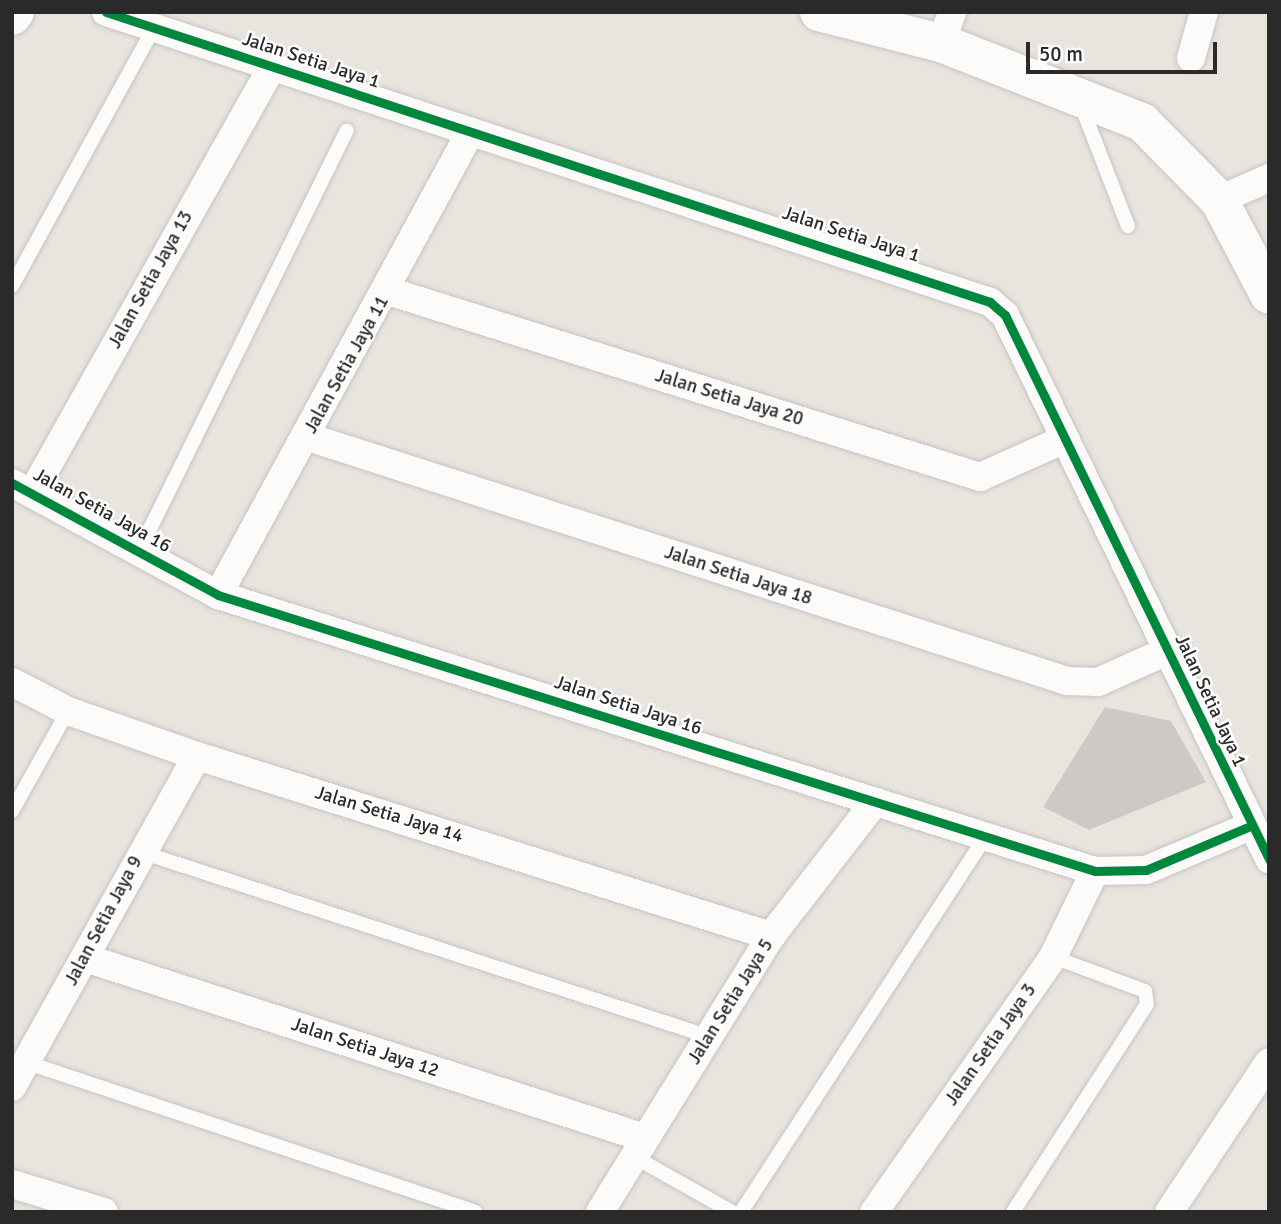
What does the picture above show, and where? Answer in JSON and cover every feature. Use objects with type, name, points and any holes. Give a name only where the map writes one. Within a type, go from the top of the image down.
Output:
[{"type":"street","name":"Jalan Setia Jaya 1","points":[[106,12],[990,302],[1005,315],[1250,826],[1269,859]]},
{"type":"street","points":[[819,12],[946,28],[1077,94],[1142,122],[1219,200],[1269,295]]},
{"type":"street","points":[[1191,58],[1204,12]]},
{"type":"street","name":"Jalan Setia Jaya 13","points":[[22,488],[271,68]]},
{"type":"street","name":"Jalan Setia Jaya 11","points":[[218,595],[388,291],[471,131]]},
{"type":"street","points":[[1219,200],[1269,178]]},
{"type":"street","name":"Jalan Setia Jaya 20","points":[[388,291],[980,478],[1065,439]]},
{"type":"street","name":"Jalan Setia Jaya 18","points":[[308,437],[1067,681],[1098,682],[1167,651]]},
{"type":"street","name":"Jalan Setia Jaya 16","points":[[22,488],[218,595],[1095,872],[1138,873],[1250,826]]},
{"type":"street","name":"Jalan Setia Jaya 14","points":[[12,682],[68,711],[197,756],[771,936]]},
{"type":"street","name":"Jalan Setia Jaya 9","points":[[12,1087],[197,756]]},
{"type":"street","name":"Jalan Setia Jaya 5","points":[[600,1212],[771,936],[875,803]]},
{"type":"street","name":"Jalan Setia Jaya 3","points":[[874,1212],[1053,957],[1095,872]]},
{"type":"street","name":"Jalan Setia Jaya 12","points":[[85,958],[639,1147]]},
{"type":"street","points":[[1169,1212],[1269,1062]]},
{"type":"street","points":[[12,1184],[104,1212]]},
{"type":"lane","points":[[12,286],[154,28]]},
{"type":"lane","points":[[1077,94],[1128,226]]},
{"type":"lane","points":[[139,551],[347,131]]},
{"type":"lane","points":[[12,811],[68,711]]},
{"type":"lane","points":[[741,1212],[985,836]]},
{"type":"lane","points":[[141,852],[710,1037]]},
{"type":"lane","points":[[1013,1212],[1147,1004],[1145,991],[1053,957]]},
{"type":"lane","points":[[25,1062],[476,1212]]},
{"type":"lane","points":[[639,1147],[732,1212]]},
{"type":"building","points":[[1105,707],[1171,721],[1206,782],[1089,830],[1043,807]]},
{"type":"cycle path","points":[[106,12],[990,302],[1005,315],[1269,859]]},
{"type":"cycle path","points":[[12,483],[218,595],[1095,871],[1146,870],[1250,826]]}]
